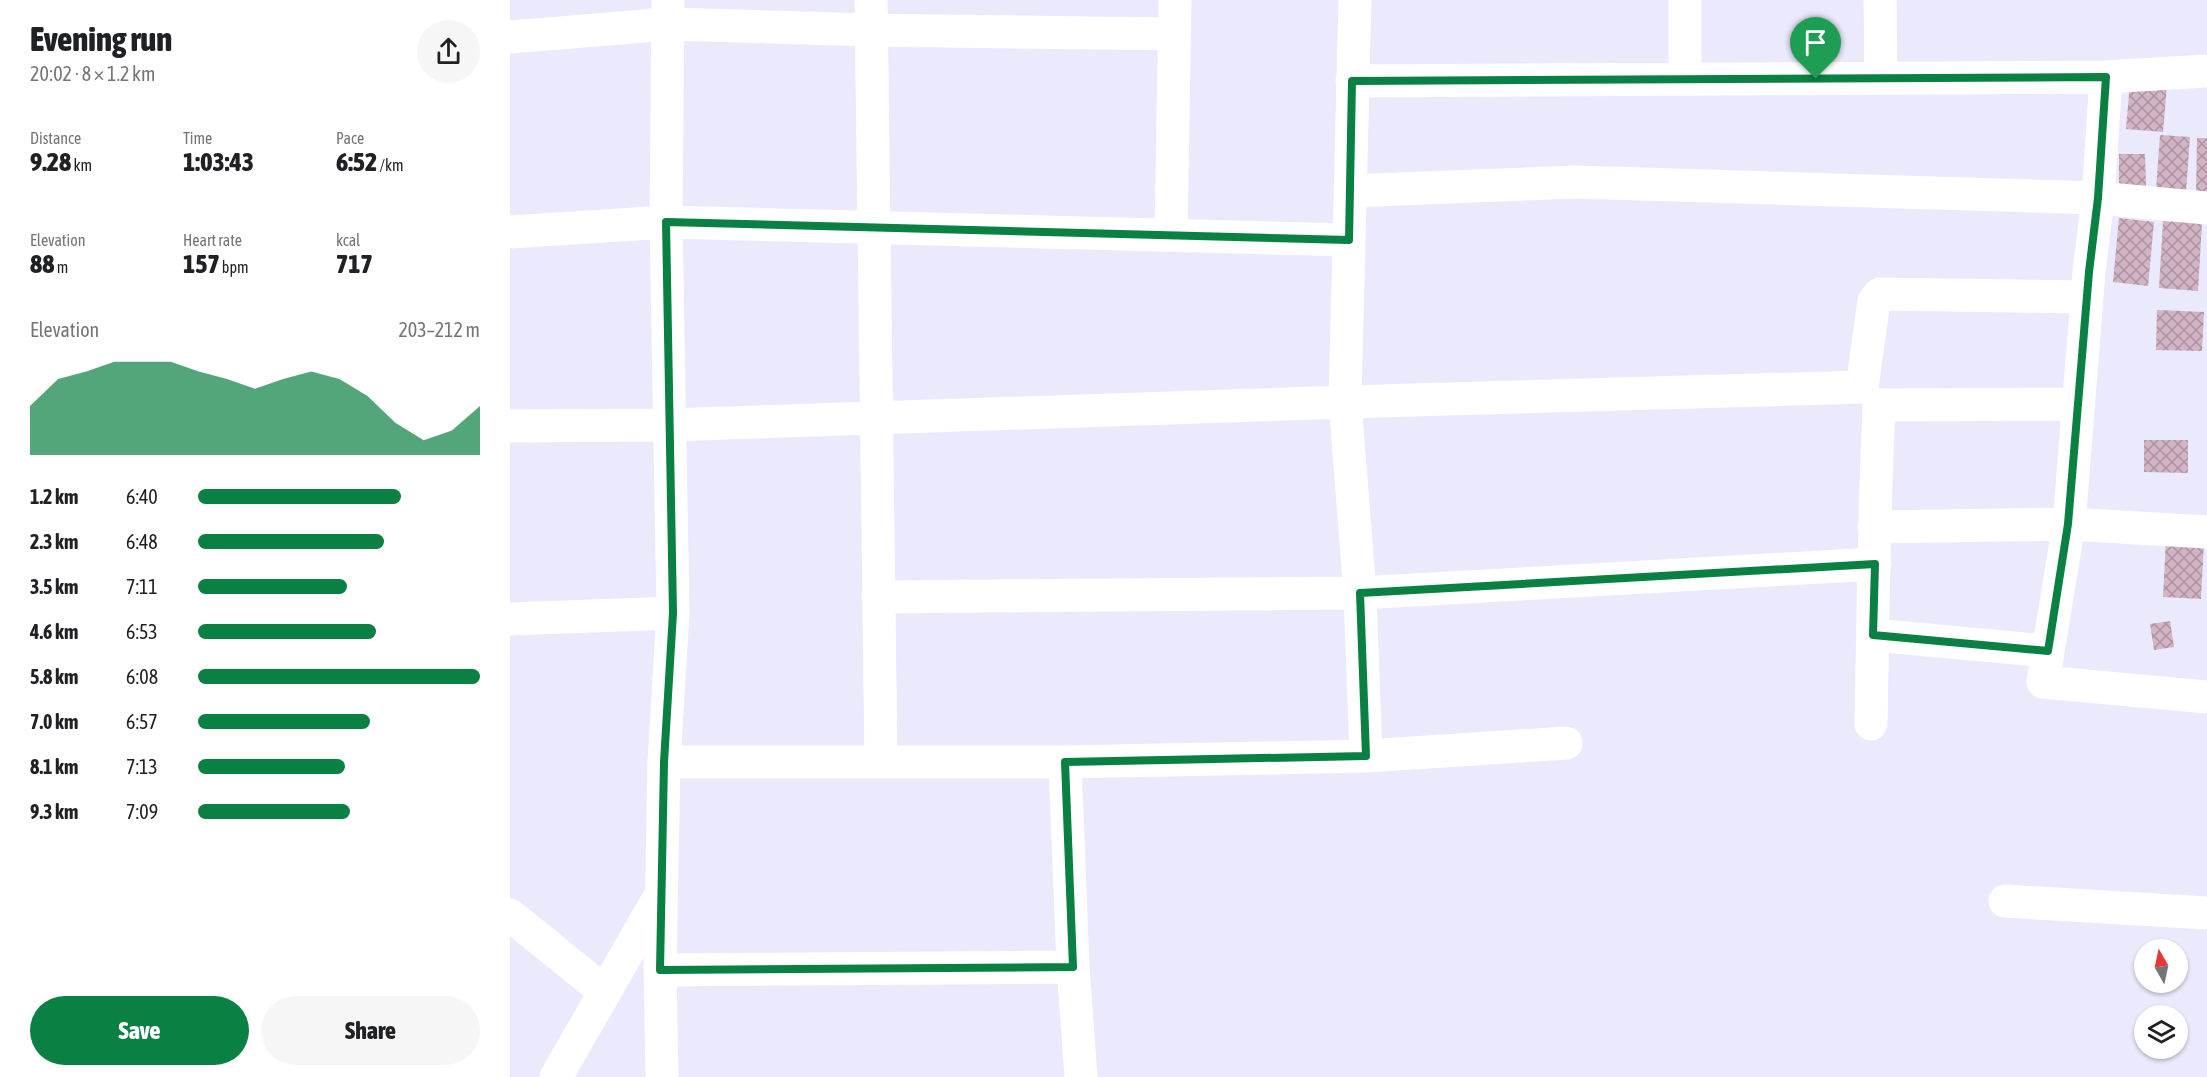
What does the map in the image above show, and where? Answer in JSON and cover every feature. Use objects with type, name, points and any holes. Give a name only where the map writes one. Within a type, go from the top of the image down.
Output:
[{"type":"street","points":[[1171,235],[1175,0]]},
{"type":"street","points":[[1355,0],[1346,402],[1360,593],[1366,756]]},
{"type":"street","points":[[1685,79],[1686,0]]},
{"type":"street","points":[[1880,0],[1881,78]]},
{"type":"street","points":[[510,37],[668,12],[871,15],[1174,34]]},
{"type":"street","points":[[662,1077],[660,970],[664,762],[673,613],[666,222],[668,12]]},
{"type":"street","points":[[871,15],[881,762]]},
{"type":"street","points":[[1352,81],[2106,77],[2207,71]]},
{"type":"street","points":[[2106,77],[2098,198],[2087,297],[2068,524],[2043,682],[2207,697]]},
{"type":"street","points":[[1350,191],[1576,182],[2098,198],[2207,208]]},
{"type":"street","points":[[510,232],[666,222],[1349,240]]},
{"type":"street","points":[[510,426],[668,425],[1862,387],[1874,301],[1880,294],[2087,297]]},
{"type":"street","points":[[1871,724],[1874,528],[1879,405],[2079,404]]},
{"type":"street","points":[[1874,528],[2068,524],[2207,532]]},
{"type":"street","points":[[878,597],[1360,593],[1875,564]]},
{"type":"street","points":[[510,619],[673,613]]},
{"type":"street","points":[[1873,635],[2048,651]]},
{"type":"street","points":[[664,762],[1065,762],[1366,756],[1566,742]]},
{"type":"street","points":[[1065,762],[1073,967],[1081,1077]]},
{"type":"street","points":[[556,1077],[662,893]]},
{"type":"street","points":[[2005,901],[2207,913]]},
{"type":"street","points":[[510,915],[605,992]]},
{"type":"street","points":[[660,970],[1073,967]]},
{"type":"building","points":[[2130,82],[2167,85],[2163,132],[2126,129]]},
{"type":"building","points":[[2160,135],[2190,137],[2186,192],[2156,190]]},
{"type":"building","points":[[2197,138],[2207,138],[2207,195],[2196,194]]},
{"type":"building","points":[[2119,154],[2145,154],[2146,186],[2119,187]]},
{"type":"building","points":[[2119,218],[2154,222],[2148,286],[2113,282]]},
{"type":"building","points":[[2163,221],[2202,223],[2198,291],[2159,288]]},
{"type":"building","points":[[2157,310],[2204,312],[2202,351],[2156,350]]},
{"type":"building","points":[[2144,440],[2188,440],[2188,473],[2144,472]]},
{"type":"building","points":[[2166,539],[2204,542],[2201,599],[2163,597]]},
{"type":"building","points":[[2170,621],[2174,647],[2154,650],[2150,624]]},
{"type":"route","points":[[2106,77],[2098,198],[2089,272],[2068,524],[2048,651],[1873,635],[1875,564],[1360,593],[1366,756],[1065,762],[1073,967],[660,970],[664,762],[673,613],[666,222],[1349,240],[1352,81],[1816,79],[2106,77]]}]
